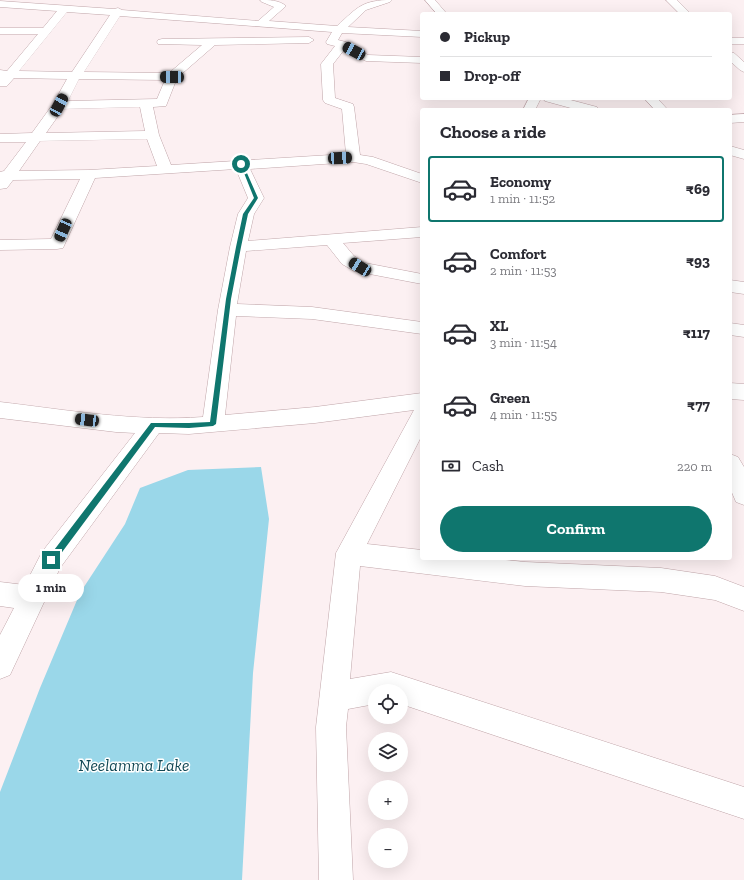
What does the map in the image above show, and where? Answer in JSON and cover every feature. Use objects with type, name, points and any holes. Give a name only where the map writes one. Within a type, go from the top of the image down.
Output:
[{"type":"street","points":[[261,23],[281,6],[265,0]]},
{"type":"street","points":[[353,158],[348,107],[329,100],[327,64],[328,41],[362,8],[387,0]]},
{"type":"street","points":[[430,0],[440,12]]},
{"type":"street","points":[[671,0],[684,12]]},
{"type":"street","points":[[0,4],[118,11],[339,30],[420,34]]},
{"type":"street","points":[[0,86],[5,75],[65,8]]},
{"type":"street","points":[[0,189],[4,176],[59,105],[75,76],[118,11]]},
{"type":"street","points":[[0,31],[46,31]]},
{"type":"street","points":[[59,105],[162,103],[172,77],[212,41]]},
{"type":"street","points":[[162,42],[328,41],[366,58],[420,60]]},
{"type":"street","points":[[732,41],[744,41]]},
{"type":"street","points":[[732,57],[744,68]]},
{"type":"street","points":[[732,69],[744,68]]},
{"type":"street","points":[[5,75],[172,77]]},
{"type":"street","points":[[556,100],[585,108]]},
{"type":"street","points":[[652,100],[660,108]]},
{"type":"street","points":[[146,103],[152,135],[165,168]]},
{"type":"street","points":[[732,119],[744,118]]},
{"type":"street","points":[[0,138],[152,135]]},
{"type":"street","points":[[732,151],[744,155]]},
{"type":"street","points":[[4,176],[89,174],[165,168],[353,158],[368,160],[420,178]]},
{"type":"street","points":[[213,424],[227,310],[238,247],[246,214],[256,198],[241,164]]},
{"type":"street","points":[[0,245],[57,244],[89,174]]},
{"type":"street","points":[[238,247],[420,232]]},
{"type":"street","points":[[331,239],[348,260],[360,267],[420,279]]},
{"type":"street","points":[[732,286],[744,288]]},
{"type":"street","points":[[227,310],[312,313],[420,328]]},
{"type":"street","points":[[732,329],[744,331]]},
{"type":"street","points":[[732,391],[744,392]]},
{"type":"street","points":[[0,410],[116,424],[189,426],[315,415],[420,401]]},
{"type":"street","points":[[336,880],[332,727],[349,553],[420,418]]},
{"type":"street","points":[[0,665],[51,560],[153,425]]},
{"type":"street","points":[[732,467],[744,495]]},
{"type":"street","points":[[349,553],[525,574],[661,580],[715,588],[744,599]]},
{"type":"street","points":[[0,594],[33,598]]},
{"type":"street","points":[[334,697],[391,686],[744,803]]},
{"type":"water","name":"Neelamma Lake","points":[[261,467],[269,519],[253,673],[242,880],[0,880],[0,792],[40,688],[80,593],[125,524],[140,488],[188,470]]},
{"type":"route","points":[[51,560],[153,425],[189,426],[213,424],[228,299],[246,214],[256,198],[241,164]]}]
